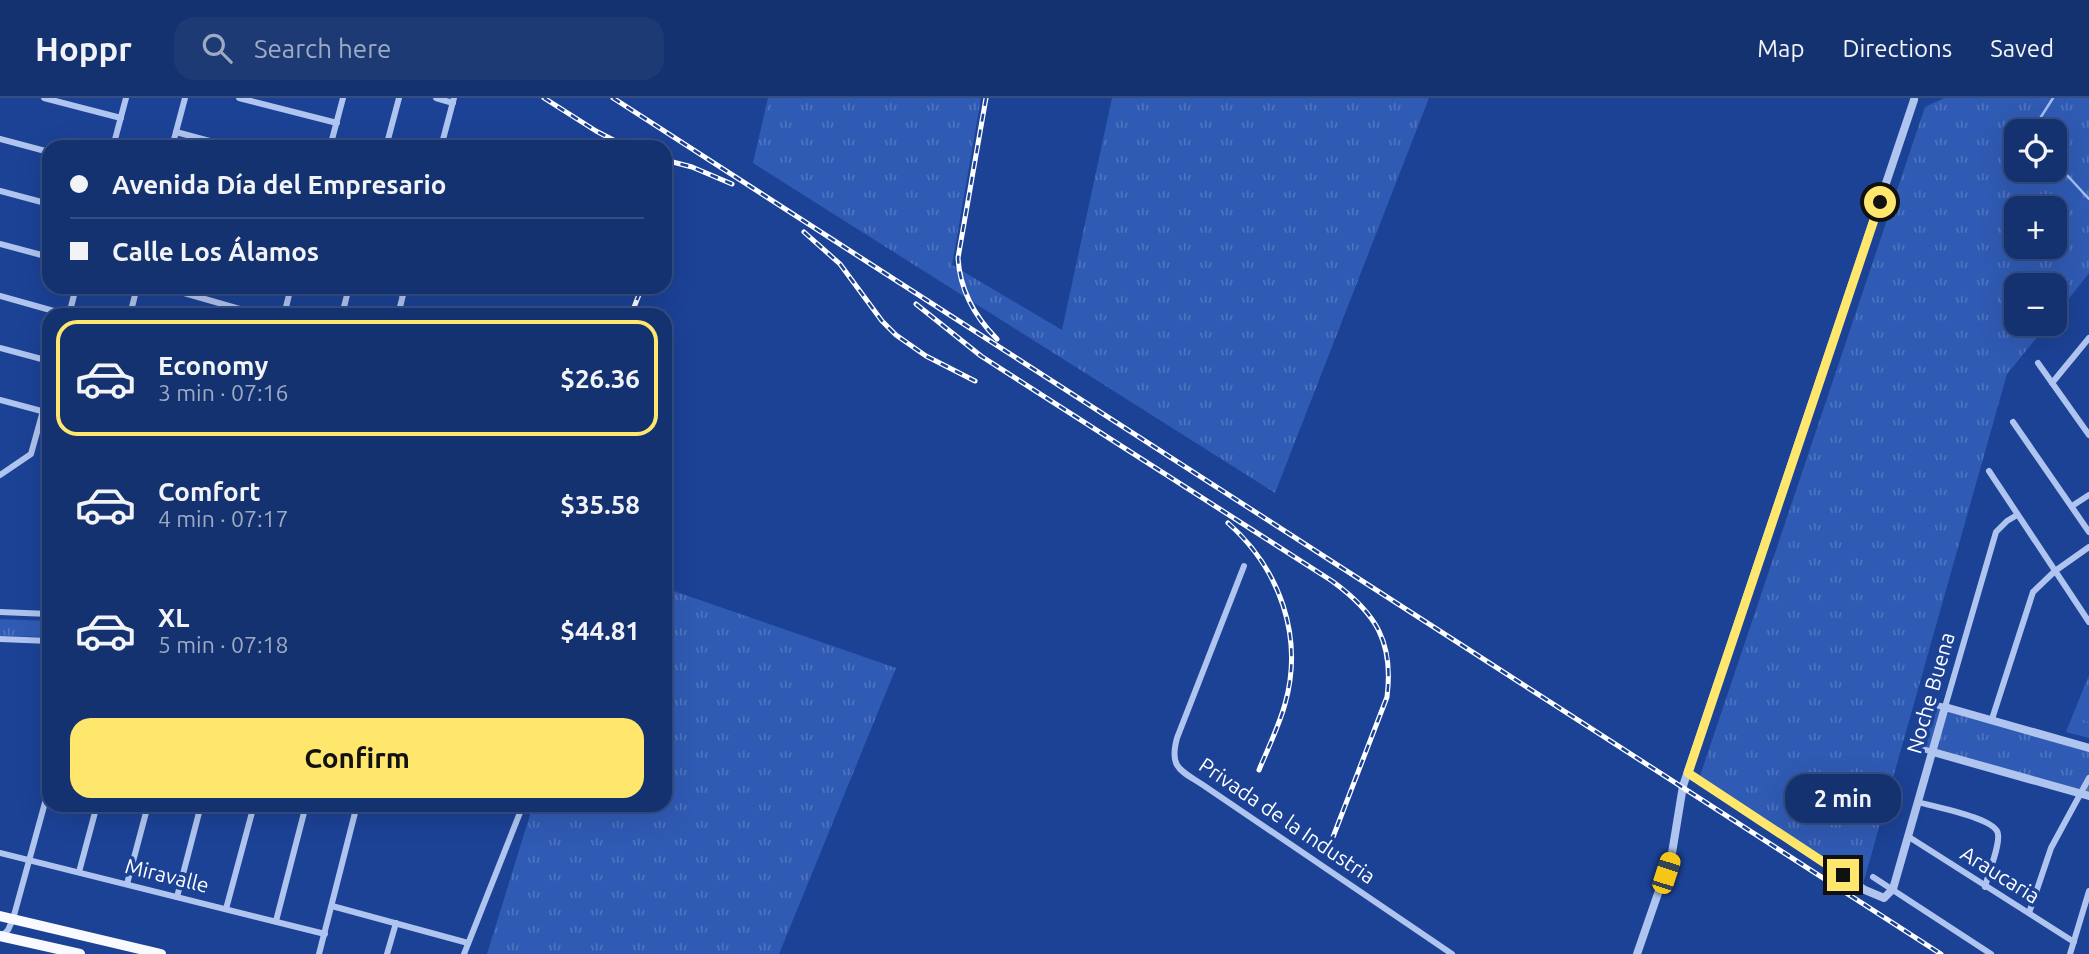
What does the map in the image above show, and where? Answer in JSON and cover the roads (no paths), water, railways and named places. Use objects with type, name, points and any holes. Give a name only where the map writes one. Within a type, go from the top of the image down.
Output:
[{"type":"main road","points":[[0,916],[161,954]]},
{"type":"main road","points":[[1,937],[80,954]]},
{"type":"street","points":[[44,98],[121,118]]},
{"type":"street","points":[[115,140],[126,98]]},
{"type":"street","points":[[174,140],[185,98]]},
{"type":"street","points":[[239,98],[337,122]]},
{"type":"street","points":[[332,140],[344,98]]},
{"type":"street","points":[[388,140],[399,98]]},
{"type":"street","points":[[436,98],[453,101],[443,140]]},
{"type":"street","points":[[1637,954],[1672,853],[1683,786],[1915,99]]},
{"type":"street","points":[[176,132],[206,140]]},
{"type":"street","points":[[0,139],[42,150]]},
{"type":"street","points":[[0,191],[42,202]]},
{"type":"street","points":[[0,244],[42,255]]},
{"type":"street","points":[[188,294],[236,308]]},
{"type":"street","points":[[0,296],[43,308]]},
{"type":"street","points":[[2052,383],[2089,338]]},
{"type":"street","points":[[0,348],[42,359]]},
{"type":"street","points":[[2038,363],[2089,434]]},
{"type":"street","points":[[0,400],[42,412]]},
{"type":"street","points":[[2014,422],[2089,532]]},
{"type":"street","points":[[0,475],[31,454],[42,424]]},
{"type":"street","points":[[1989,471],[2089,622]]},
{"type":"street","points":[[2072,506],[2089,495]]},
{"type":"street","name":"Noche Buena","points":[[1893,889],[1996,532],[2017,515]]},
{"type":"street","points":[[1992,719],[2030,597],[2037,586],[2089,547]]},
{"type":"street","name":"Privada de la Industria","points":[[1244,566],[1177,738],[1173,760],[1177,768],[1452,954]]},
{"type":"street","points":[[0,612],[42,614]]},
{"type":"street","points":[[0,639],[42,641]]},
{"type":"street","points":[[1925,702],[2089,748]]},
{"type":"street","points":[[1913,746],[2089,796]]},
{"type":"street","points":[[1688,773],[1874,895],[1884,898],[1893,889]]},
{"type":"street","points":[[2029,914],[2057,833],[2089,779]]},
{"type":"street","points":[[1918,802],[1984,821],[1997,829],[1999,835],[1985,887]]},
{"type":"street","points":[[1,937],[13,919],[43,812]]},
{"type":"street","points":[[79,872],[95,812]]},
{"type":"street","points":[[127,884],[146,812]]},
{"type":"street","points":[[177,897],[199,812]]},
{"type":"street","points":[[226,909],[252,812]]},
{"type":"street","points":[[276,921],[304,812]]},
{"type":"street","points":[[319,954],[355,812]]},
{"type":"street","points":[[464,954],[520,812]]},
{"type":"street","name":"Araucaria","points":[[1909,837],[2074,942]]},
{"type":"street","name":"Miravalle","points":[[0,853],[325,933]]},
{"type":"street","points":[[1873,877],[1991,954]]},
{"type":"street","points":[[2070,954],[2089,891]]},
{"type":"street","points":[[332,906],[468,943]]},
{"type":"street","points":[[387,954],[396,923]]},
{"type":"waterway","points":[[2040,119],[2053,98]]},
{"type":"waterway","points":[[2067,175],[2089,199]]},
{"type":"railway","points":[[544,98],[613,140]]},
{"type":"railway","points":[[613,98],[1941,954]]},
{"type":"railway","points":[[986,98],[958,258],[965,292],[981,321],[997,339]]},
{"type":"railway","points":[[672,162],[732,184]]},
{"type":"railway","points":[[804,232],[840,264],[882,321],[896,335],[926,356],[975,381]]},
{"type":"railway","points":[[634,308],[639,294]]},
{"type":"railway","points":[[916,304],[981,356],[1332,581],[1371,617],[1379,630],[1388,660],[1387,697],[1328,850]]},
{"type":"railway","points":[[1228,523],[1262,561],[1274,583],[1289,629],[1290,679],[1285,704],[1259,770]]}]
